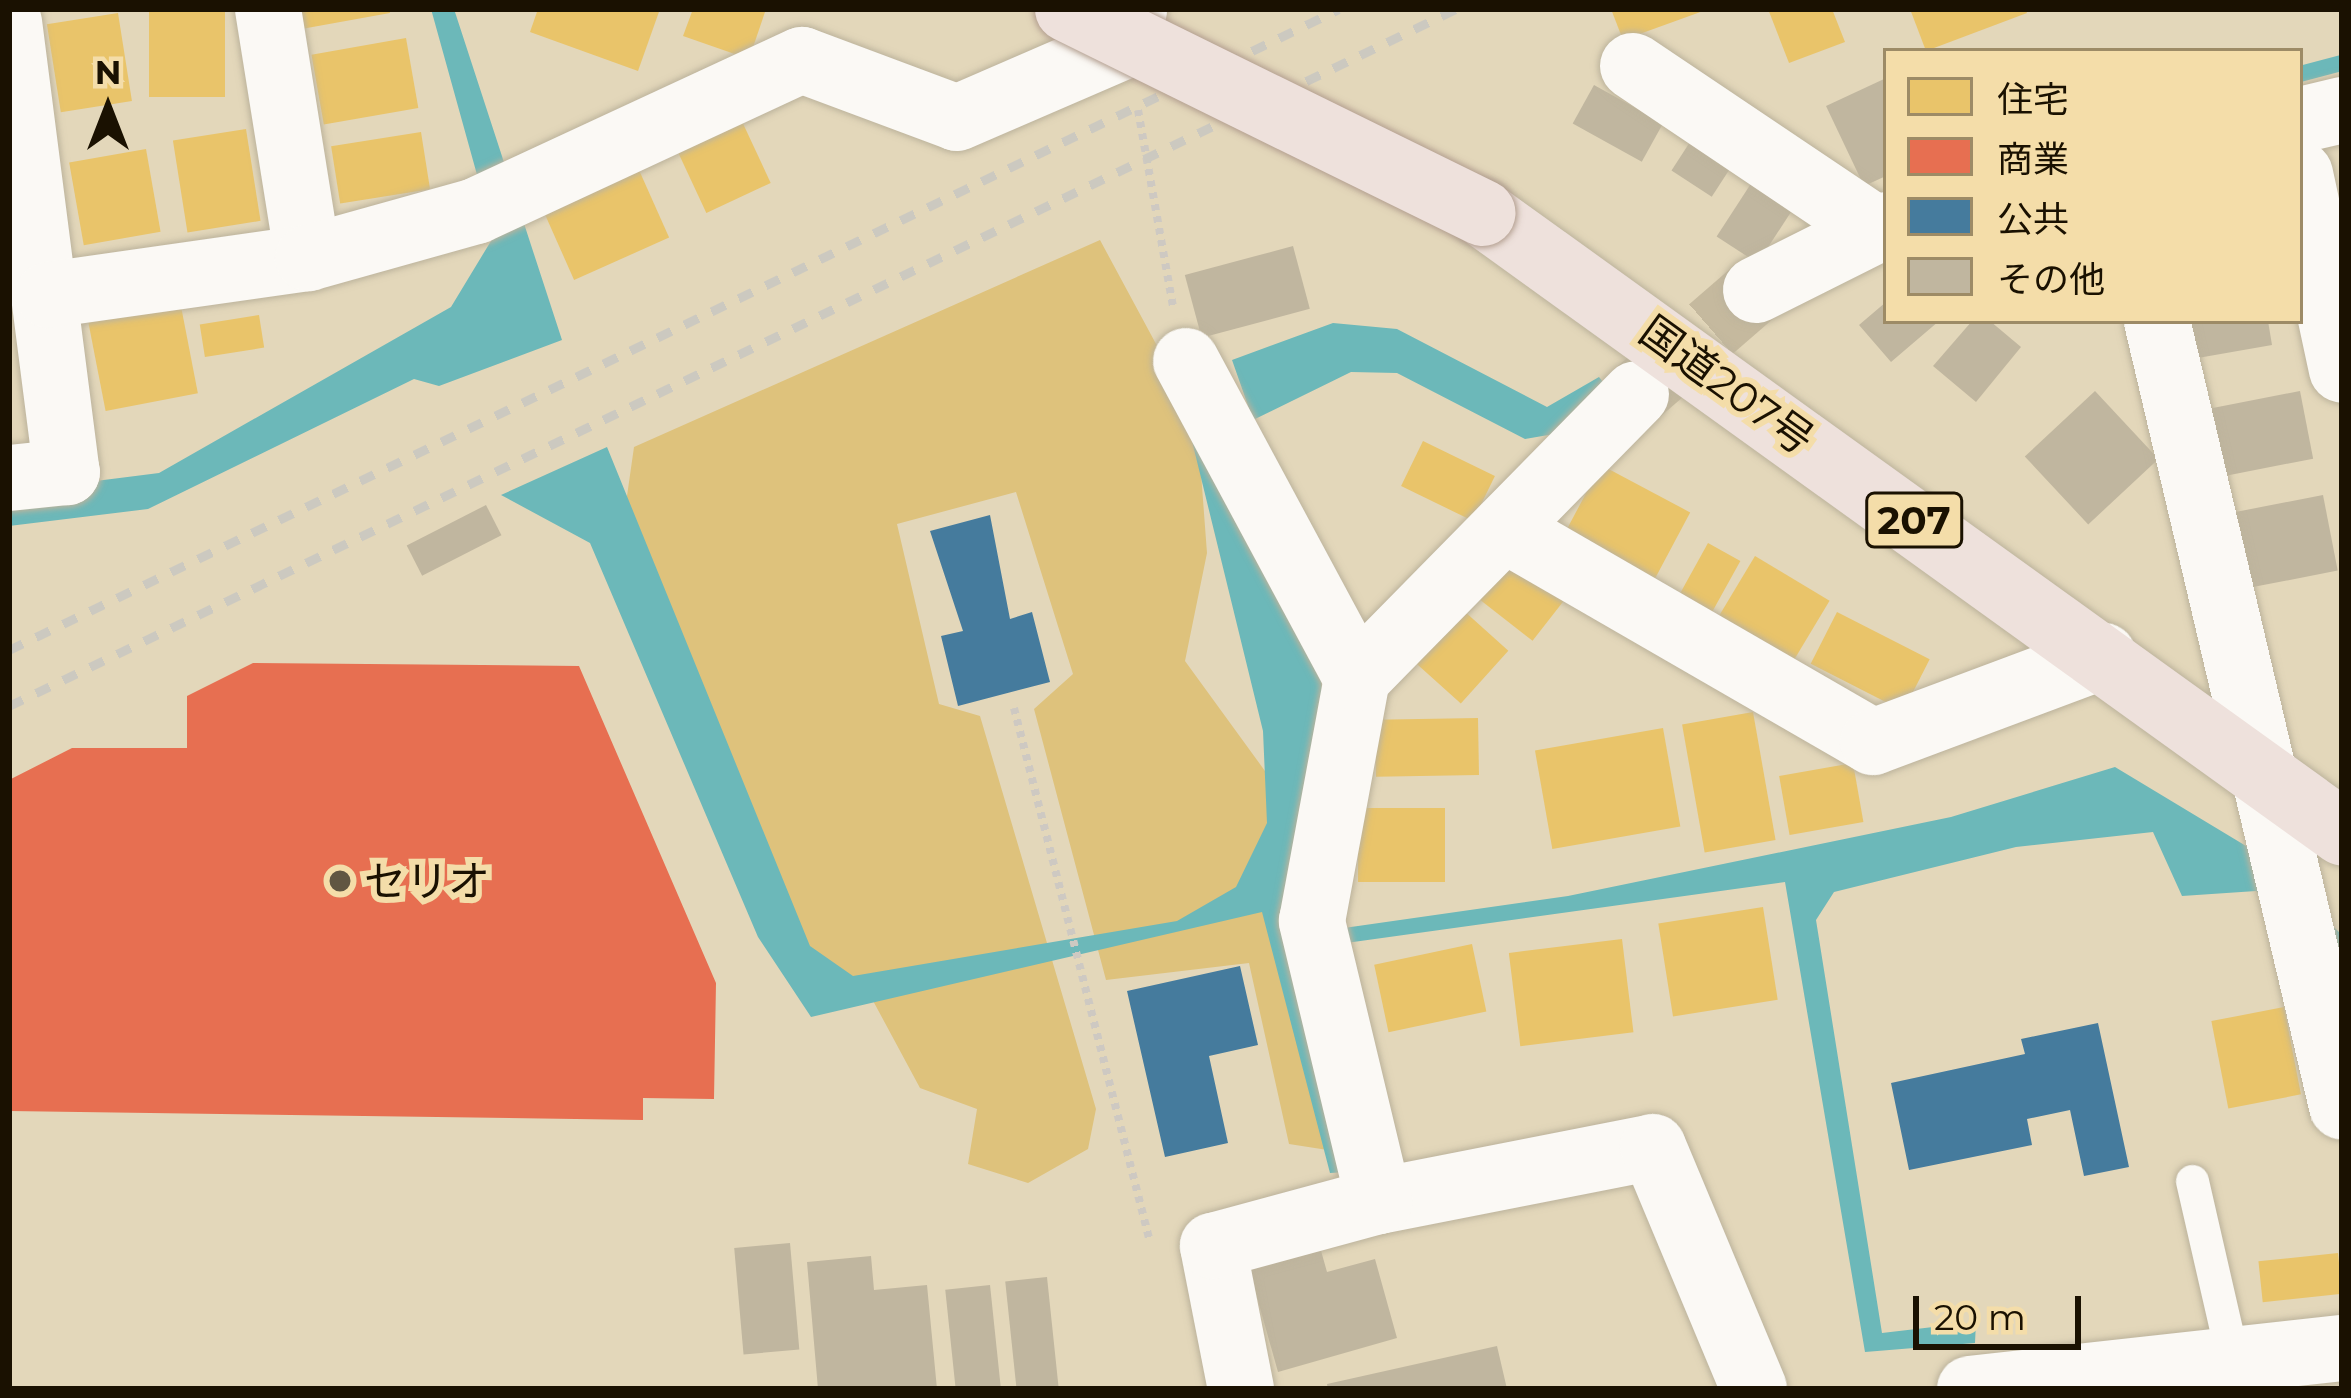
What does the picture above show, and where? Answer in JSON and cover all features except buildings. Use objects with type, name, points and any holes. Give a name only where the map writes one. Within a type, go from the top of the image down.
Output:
[{"type":"highway","name":"国道207号","points":[[1068,9],[1482,213],[2342,832]]},
{"type":"street","points":[[268,9],[308,258]]},
{"type":"street","points":[[9,22],[68,472],[9,478]]},
{"type":"street","points":[[48,295],[308,258],[497,202],[802,60],[957,118],[1131,27]]},
{"type":"street","points":[[1633,66],[1880,226],[1756,290]]},
{"type":"street","points":[[2303,119],[2342,110]]},
{"type":"street","points":[[2303,188],[2342,370]]},
{"type":"street","points":[[2159,324],[2269,776],[2342,1106]]},
{"type":"street","points":[[1186,361],[1357,678]]},
{"type":"street","points":[[1379,1201],[1312,922],[1357,678],[1636,394]]},
{"type":"street","points":[[1504,529],[1873,742],[2103,656]]},
{"type":"street","points":[[1241,1389],[1213,1246],[1379,1201],[1653,1148],[1754,1389]]},
{"type":"street","points":[[1970,1389],[2342,1348]]},
{"type":"lane","points":[[2192,1181],[2233,1360]]},
{"type":"path","points":[[1131,27],[1186,361]]},
{"type":"path","points":[[1014,708],[1152,1250]]},
{"type":"shaded area","points":[[1100,240],[1197,420],[1207,553],[1185,661],[1281,793],[1334,1151],[1289,1144],[1249,963],[1106,980],[1034,709],[1073,674],[1016,492],[897,524],[939,704],[980,716],[1096,1109],[1088,1149],[1028,1183],[968,1164],[977,1109],[920,1088],[864,984],[791,953],[625,510],[634,447]]},
{"type":"water","points":[[431,9],[454,9],[562,340],[439,386],[414,379],[148,509],[9,526],[9,492],[159,473],[451,307],[494,236]]},
{"type":"water","points":[[1333,323],[1397,329],[1547,407],[1599,377],[1607,387],[1566,432],[1525,439],[1397,373],[1351,372],[1253,420],[1232,360]]},
{"type":"water","points":[[1182,400],[1321,673],[1347,1172],[1330,1173],[1262,912],[811,1017],[758,937],[590,543],[501,495],[607,447],[810,946],[853,976],[1177,921],[1236,887],[1267,823],[1263,731]]},
{"type":"water","points":[[2115,767],[2256,852],[2342,935],[2342,962],[2256,891],[2182,896],[2153,832],[2016,847],[1834,892],[1816,920],[1882,1333],[1976,1322],[1975,1343],[1865,1352],[1785,882],[1346,943],[1344,928],[1568,896],[1951,817]]},
{"type":"waterway","points":[[2303,73],[2342,63]]},
{"type":"tunnel","points":[[1636,394],[1756,290]]},
{"type":"railway","points":[[9,650],[1339,9]]},
{"type":"railway","points":[[9,706],[1456,9]]},
{"type":"place","name":"セリオ","points":[[340,881]]}]
